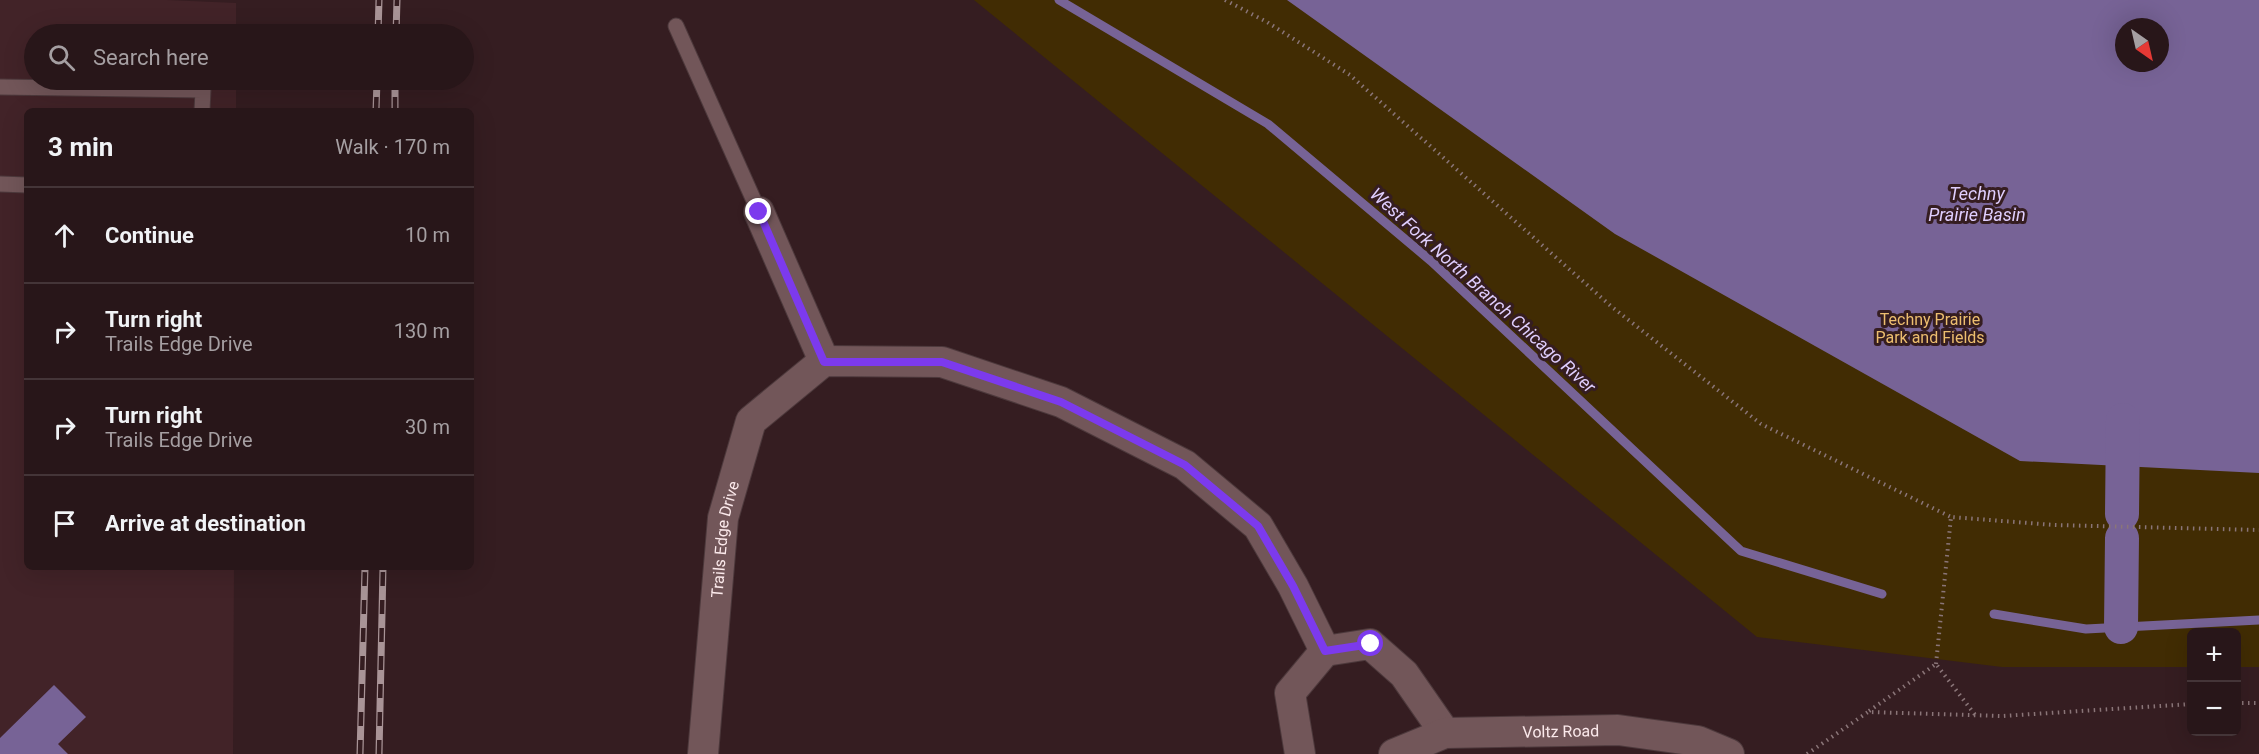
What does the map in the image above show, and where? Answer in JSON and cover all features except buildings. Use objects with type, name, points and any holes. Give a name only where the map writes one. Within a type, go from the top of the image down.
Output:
[{"type":"street","points":[[759,212],[824,362],[942,362],[1061,402],[1185,465],[1258,526],[1293,586],[1325,651]]},
{"type":"street","name":"Trails Edge Drive","points":[[703,754],[723,518],[751,421],[824,362]]},
{"type":"street","points":[[1300,754],[1290,693],[1325,651],[1371,644],[1404,674],[1445,733]]},
{"type":"street","name":"Voltz Road","points":[[1394,754],[1445,733],[1618,730],[1698,741],[1729,754]]},
{"type":"lane","points":[[676,26],[759,212]]},
{"type":"lane","points":[[0,87],[24,87]]},
{"type":"lane","points":[[202,108],[203,90]]},
{"type":"lane","points":[[0,184],[24,184]]},
{"type":"path","points":[[1224,0],[1266,22],[1350,75],[1612,307],[1761,424],[1951,517],[2054,525],[2259,530]]},
{"type":"path","points":[[1951,517],[1936,664],[1976,716]]},
{"type":"path","points":[[1807,754],[1936,664]]},
{"type":"path","points":[[2241,703],[2259,703]]},
{"type":"path","points":[[1868,712],[1976,716],[2187,704]]},
{"type":"shaded area","points":[[0,0],[167,0],[236,3],[236,24],[24,24],[24,90],[236,90],[236,108],[24,108],[24,570],[234,570],[233,754],[0,754]]},
{"type":"green space","name":"Techny Prairie Park and Fields","points":[[974,0],[2259,0],[2259,667],[2241,667],[2241,628],[2187,628],[2187,667],[2002,667],[1757,637]]},
{"type":"water","name":"Techny Prairie Basin","points":[[1287,0],[2259,0],[2259,473],[2020,461],[1615,234]]},
{"type":"water","points":[[54,685],[86,717],[58,744],[68,754],[0,754],[0,738]]},
{"type":"waterway","name":"West Fork North Branch Chicago River","points":[[1059,0],[1268,124],[1431,261],[1741,551],[1882,594]]},
{"type":"waterway","points":[[2122,514],[2123,420]]},
{"type":"waterway","points":[[2121,627],[2122,538]]},
{"type":"waterway","name":"West Fork North Branch Chicago River","points":[[1994,614],[2086,629],[2259,620]]},
{"type":"railway","points":[[378,24],[379,0]]},
{"type":"railway","points":[[396,24],[397,0]]},
{"type":"railway","points":[[376,108],[377,90]]},
{"type":"railway","points":[[395,90],[395,108]]},
{"type":"railway","points":[[360,754],[365,570]]},
{"type":"railway","points":[[379,754],[383,570]]},
{"type":"route","points":[[759,212],[824,362],[942,362],[1061,402],[1185,465],[1258,526],[1293,586],[1325,651],[1371,644]]}]
